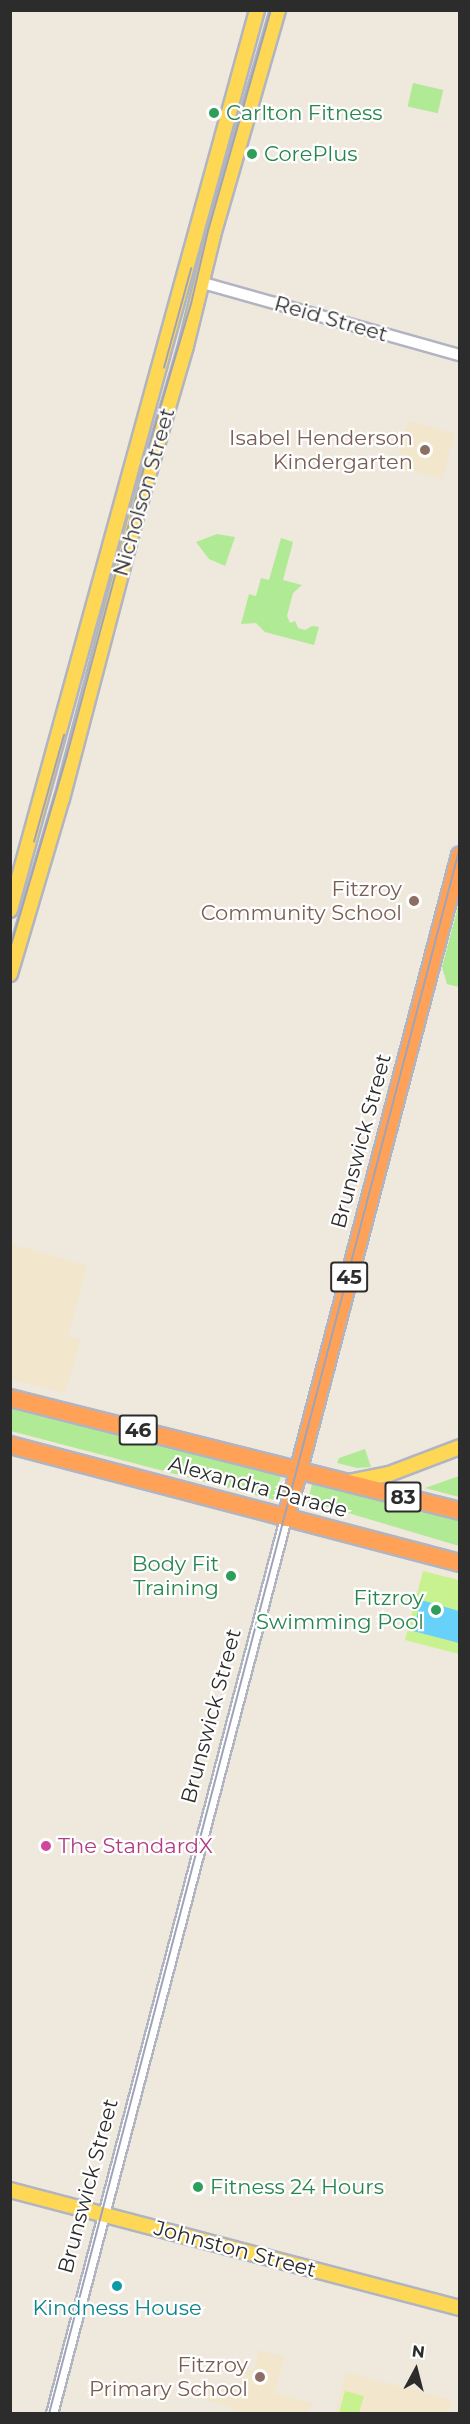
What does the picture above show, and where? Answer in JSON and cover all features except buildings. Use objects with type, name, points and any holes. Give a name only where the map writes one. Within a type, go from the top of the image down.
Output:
[{"type":"highway","name":"Brunswick Street","points":[[286,1518],[459,855]]},
{"type":"highway","name":"Alexandra Parade","points":[[10,1398],[459,1511]]},
{"type":"highway","name":"Alexandra Parade","points":[[10,1445],[459,1563]]},
{"type":"main road","name":"Nicholson Street","points":[[10,910],[257,10]]},
{"type":"main road","name":"Nicholson Street","points":[[10,974],[68,776],[147,479],[203,283],[239,142],[278,10]]},
{"type":"main road","points":[[223,139],[239,142]]},
{"type":"main road","points":[[182,279],[203,283]]},
{"type":"main road","name":"46","points":[[346,1483],[389,1474],[459,1447]]},
{"type":"main road","name":"Johnston Street","points":[[10,2190],[459,2308]]},
{"type":"street","name":"Reid Street","points":[[203,283],[459,355]]},
{"type":"street","name":"Brunswick Street","points":[[52,2414],[286,1518]]},
{"type":"shaded area","name":"Isabel Henderson Kindergarten","points":[[408,421],[454,433],[442,479],[396,466]]},
{"type":"shaded area","points":[[11,1244],[87,1266],[68,1335],[81,1340],[65,1393],[11,1379]]},
{"type":"shaded area","name":"Fitzroy Primary School","points":[[259,2350],[285,2357],[275,2393],[312,2403],[309,2413],[231,2413],[232,2407],[197,2398],[200,2386],[209,2389],[211,2383],[237,2390],[243,2369],[254,2371]]},
{"type":"shaded area","points":[[346,2372],[452,2400],[449,2413],[335,2414]]},
{"type":"green space","points":[[413,83],[443,90],[438,113],[408,106]]},
{"type":"green space","points":[[217,534],[235,537],[225,566],[209,559],[196,542]]},
{"type":"green space","points":[[281,538],[293,542],[283,580],[302,585],[293,593],[287,616],[290,623],[295,621],[298,628],[305,630],[312,626],[319,627],[314,645],[265,632],[256,623],[241,624],[249,594],[256,596],[261,578],[269,580]]},
{"type":"green space","points":[[459,903],[459,987],[447,984],[442,967]]},
{"type":"green space","points":[[11,1409],[281,1476],[274,1500],[11,1431]]},
{"type":"green space","points":[[365,1449],[371,1467],[357,1468],[337,1463],[339,1458]]},
{"type":"green space","points":[[459,1476],[459,1497],[425,1488]]},
{"type":"green space","points":[[313,1480],[459,1516],[459,1546],[308,1501]]},
{"type":"green space","name":"Fitzroy Swimming Pool","points":[[423,1571],[459,1580],[459,1654],[405,1640]]},
{"type":"green space","points":[[345,2391],[364,2396],[359,2413],[339,2413]]},
{"type":"water","points":[[421,1600],[459,1611],[459,1643],[413,1631]]},
{"type":"tram line","points":[[10,949],[67,755],[159,412],[191,304],[208,231],[271,10]]},
{"type":"tram line","points":[[164,368],[191,269]]},
{"type":"tram line","points":[[34,842],[64,735]]},
{"type":"tram line","points":[[49,2414],[460,847]]},
{"type":"place","name":"Carlton Fitness","points":[[214,113]]},
{"type":"place","name":"CorePlus","points":[[252,154]]},
{"type":"place","name":"Isabel Henderson Kindergarten","points":[[425,450]]},
{"type":"place","name":"Fitzroy Community School","points":[[414,901]]},
{"type":"place","name":"Body Fit Training","points":[[231,1576]]},
{"type":"place","name":"Fitzroy Swimming Pool","points":[[436,1610]]},
{"type":"place","name":"The StandardX","points":[[46,1846]]},
{"type":"place","name":"Fitness 24 Hours","points":[[198,2187]]},
{"type":"place","name":"Kindness House","points":[[117,2286]]},
{"type":"place","name":"Fitzroy Primary School","points":[[260,2377]]}]
